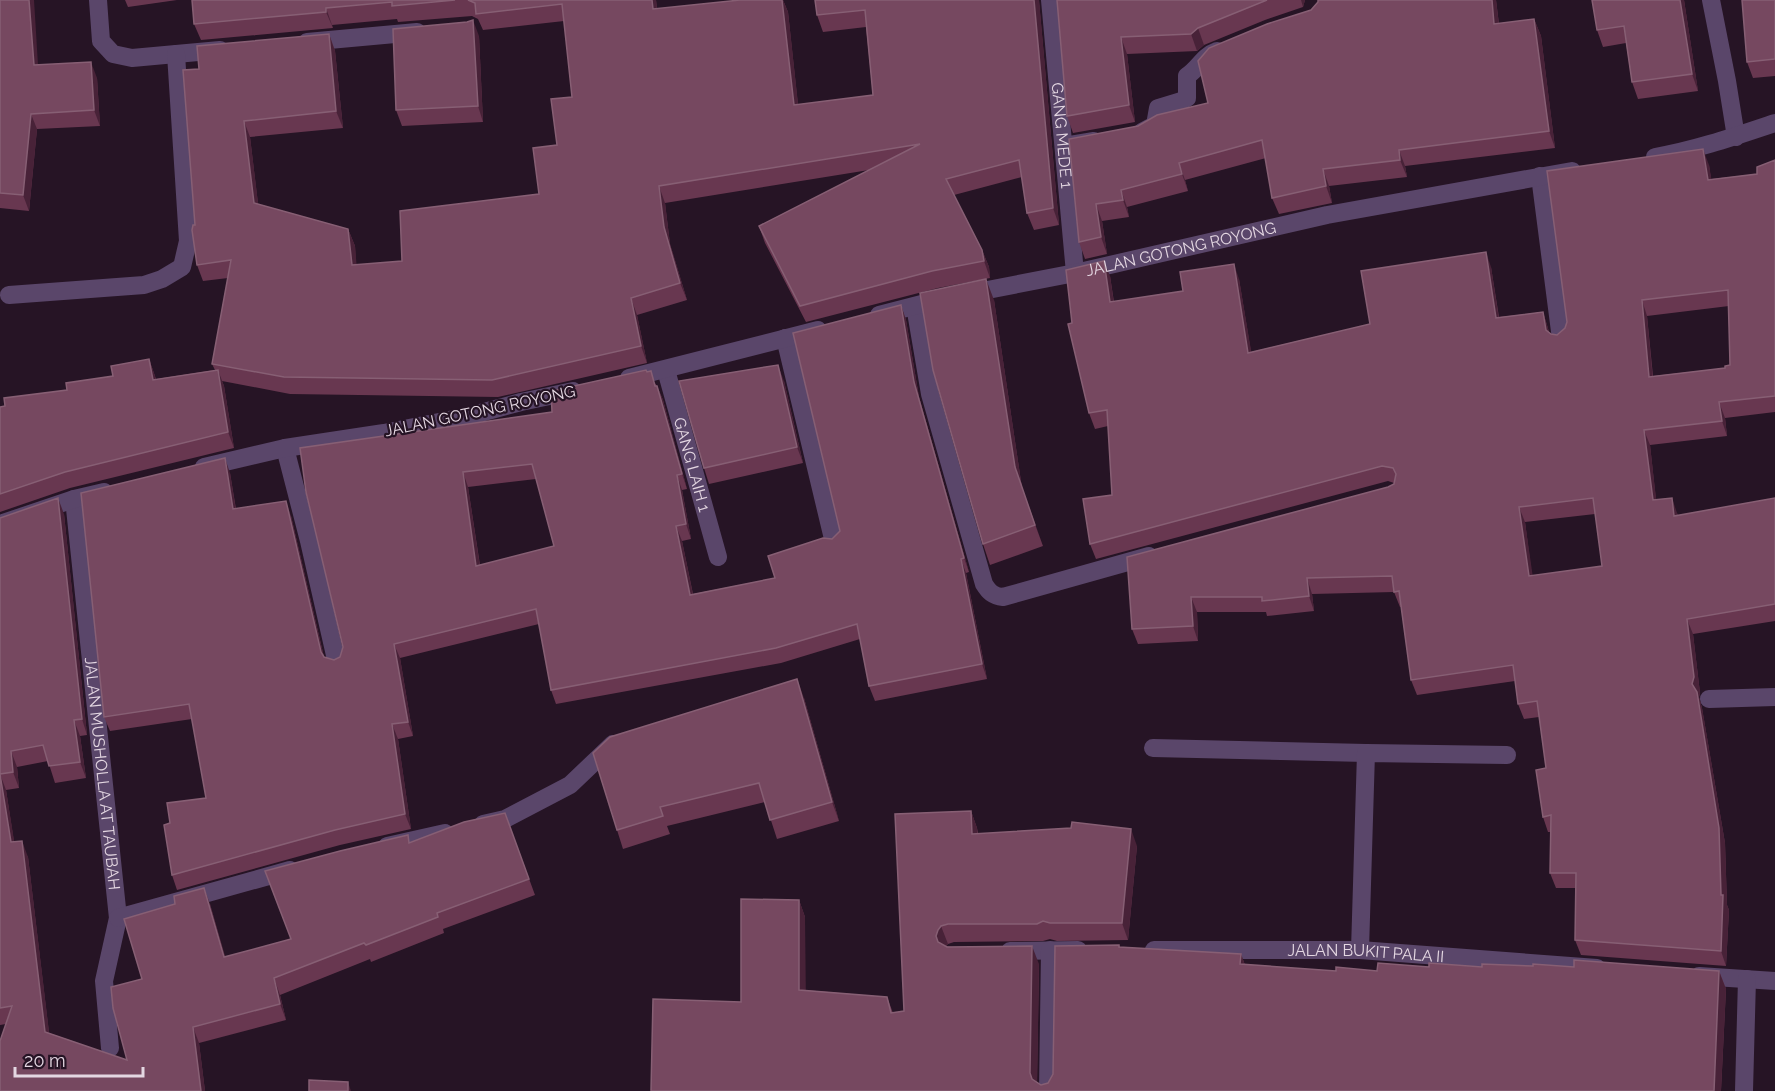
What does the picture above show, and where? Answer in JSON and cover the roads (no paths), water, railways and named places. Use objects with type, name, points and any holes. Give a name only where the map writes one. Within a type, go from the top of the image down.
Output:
[{"type":"street","points":[[98,0],[101,41],[113,54],[132,58],[236,49]]},
{"type":"street","name":"GANG MEDE 1","points":[[1050,0],[1075,273]]},
{"type":"street","points":[[1711,0],[1736,136]]},
{"type":"street","points":[[295,43],[437,30]]},
{"type":"street","points":[[1064,146],[1142,132],[1155,125],[1158,108],[1187,98],[1187,76],[1197,69],[1201,61],[1208,55],[1233,45]]},
{"type":"street","points":[[9,295],[144,285],[162,279],[182,267],[188,241],[176,54]]},
{"type":"street","points":[[1640,159],[1674,154],[1775,123]]},
{"type":"street","name":"JALAN GOTONG ROYONG","points":[[861,320],[941,299],[1075,273],[1327,215],[1584,169]]},
{"type":"street","points":[[1540,176],[1561,339]]},
{"type":"street","points":[[915,306],[930,394],[977,562],[989,592],[1003,597],[1168,551]]},
{"type":"street","points":[[611,383],[839,325]]},
{"type":"street","points":[[785,339],[834,543]]},
{"type":"street","name":"GANG LAIH 1","points":[[666,370],[718,557]]},
{"type":"street","name":"JALAN GOTONG ROYONG","points":[[182,472],[285,448],[469,417],[521,402],[588,388]]},
{"type":"street","points":[[285,448],[337,664]]},
{"type":"street","points":[[0,524],[74,499],[116,489]]},
{"type":"street","name":"JALAN MUSHOLLA AT TAUBAH","points":[[74,499],[118,918],[104,981],[110,1048]]},
{"type":"street","points":[[1708,699],[1775,697]]},
{"type":"street","points":[[366,851],[505,819],[570,785],[616,741],[627,737]]},
{"type":"street","points":[[1153,748],[1507,755]]},
{"type":"street","points":[[1360,950],[1366,753]]},
{"type":"street","points":[[118,918],[308,866]]},
{"type":"street","points":[[1048,1091],[1050,950]]},
{"type":"street","points":[[990,952],[1098,950]]},
{"type":"street","name":"JALAN BUKIT PALA II","points":[[1134,950],[1360,950],[1618,970]]},
{"type":"street","points":[[1676,974],[1775,981]]},
{"type":"street","points":[[1744,1091],[1747,980]]}]
